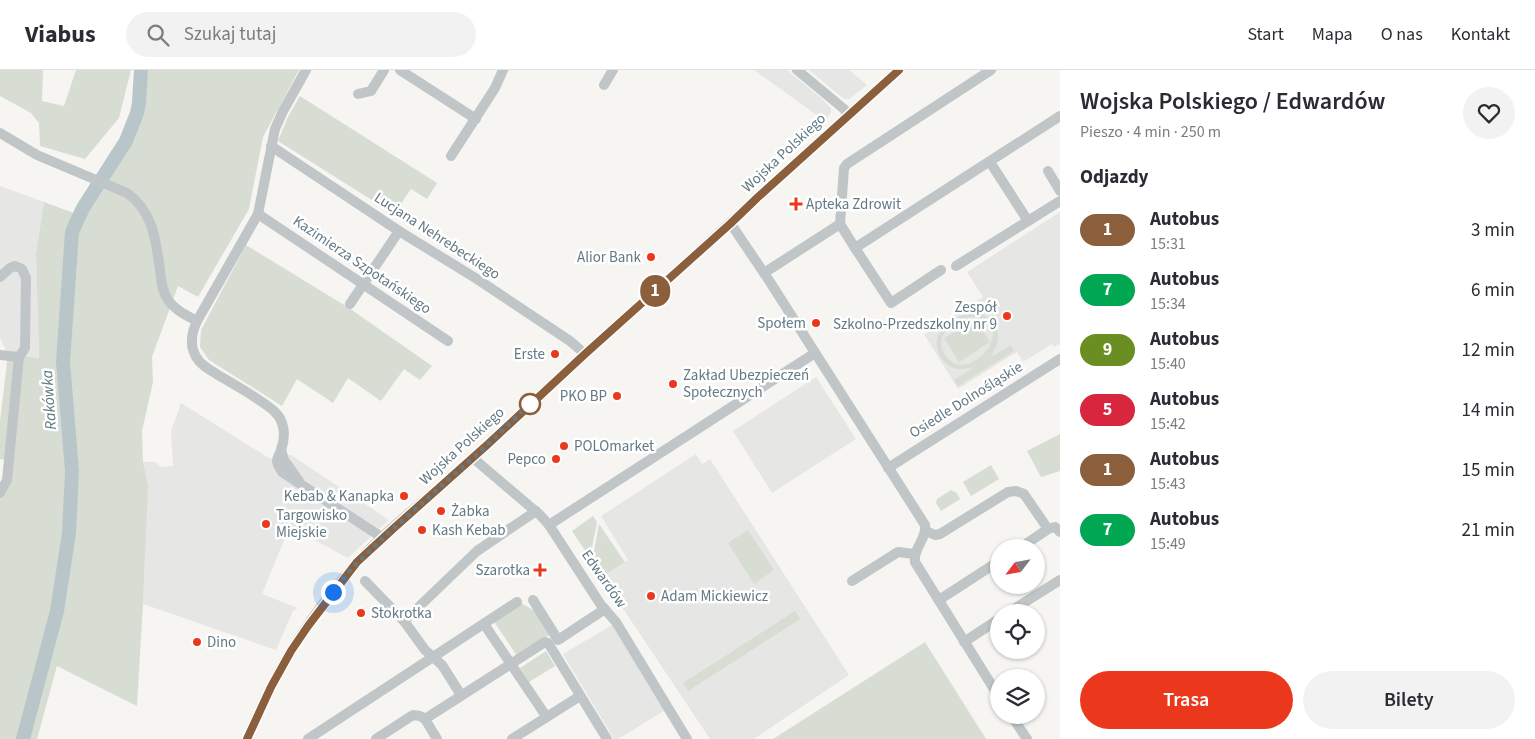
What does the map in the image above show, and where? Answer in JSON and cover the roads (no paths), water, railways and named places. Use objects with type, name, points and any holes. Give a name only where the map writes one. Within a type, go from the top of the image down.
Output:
[{"type":"street","points":[[306,70],[278,121],[273,136],[264,191],[258,214],[196,321],[192,342],[197,358],[206,367],[274,411],[281,420],[285,433],[282,450],[284,460],[300,483],[383,538]]},
{"type":"street","points":[[358,94],[370,90],[384,70]]},
{"type":"street","points":[[400,70],[476,119]]},
{"type":"street","points":[[451,156],[495,88],[503,70]]},
{"type":"street","points":[[604,85],[613,70]]},
{"type":"street","points":[[797,70],[844,109],[848,115]]},
{"type":"street","name":"Wojska Polskiego","points":[[247,739],[278,674],[308,626],[353,567],[899,70]]},
{"type":"street","points":[[941,270],[890,303],[840,224],[844,168],[847,164],[990,70]]},
{"type":"street","points":[[855,248],[1060,116]]},
{"type":"street","points":[[0,133],[37,155],[130,195],[144,210],[152,225],[166,296],[176,308],[196,321]]},
{"type":"street","name":"Lucjana Nehrebeckiego","points":[[271,146],[543,323],[576,345],[585,354]]},
{"type":"street","points":[[990,162],[1028,221]]},
{"type":"street","points":[[1048,172],[1060,190]]},
{"type":"street","points":[[956,266],[1060,201]]},
{"type":"street","name":"Kazimierza Szpotańskiego","points":[[258,214],[448,341]]},
{"type":"street","points":[[730,224],[764,273],[925,525],[926,531],[914,554],[915,562],[990,683]]},
{"type":"street","points":[[764,273],[840,224]]},
{"type":"street","points":[[350,304],[399,230]]},
{"type":"street","points":[[0,277],[15,266],[22,269],[26,278],[25,348],[19,357],[4,469],[7,480],[0,493]]},
{"type":"street","points":[[550,525],[815,353]]},
{"type":"street","points":[[0,355],[19,357]]},
{"type":"street","name":"Osiedle Dolnośląskie","points":[[888,468],[1060,359]]},
{"type":"street","name":"Edwardów","points":[[473,458],[550,525],[605,609],[616,622],[687,739]]},
{"type":"street","points":[[926,531],[936,535],[940,534],[1008,492],[1016,491],[1024,494],[1048,529]]},
{"type":"street","points":[[404,621],[477,551],[536,511]]},
{"type":"street","points":[[1033,539],[1048,529],[1055,527],[1060,532]]},
{"type":"street","points":[[852,581],[898,552],[914,554]]},
{"type":"street","points":[[939,600],[990,567]]},
{"type":"street","points":[[1022,604],[1060,580]]},
{"type":"street","points":[[365,581],[404,621],[425,650],[442,664],[462,695]]},
{"type":"street","points":[[534,600],[558,640],[605,609]]},
{"type":"street","points":[[308,739],[517,602]]},
{"type":"street","points":[[484,624],[546,716]]},
{"type":"street","points":[[964,642],[990,625]]},
{"type":"street","points":[[425,719],[542,643],[548,643],[607,739]]},
{"type":"street","points":[[517,738],[546,716],[580,696]]},
{"type":"street","points":[[376,739],[413,715],[425,719],[437,739]]},
{"type":"street","points":[[1017,724],[1027,739]]},
{"type":"waterway","name":"Rakówka","points":[[23,739],[57,611],[69,533],[72,471],[63,362],[72,232],[83,208],[126,141],[137,113],[141,70]]},
{"type":"place","name":"Apteka Zdrowit","points":[[796,204]]},
{"type":"place","name":"Alior Bank","points":[[651,257]]},
{"type":"place","name":"Zespół Szkolno-Przedszkolny nr 9","points":[[1007,316]]},
{"type":"place","name":"Społem","points":[[816,323]]},
{"type":"place","name":"Erste","points":[[555,354]]},
{"type":"place","name":"Zakład Ubezpieczeń Społecznych","points":[[673,384]]},
{"type":"place","name":"PKO BP","points":[[617,396]]},
{"type":"place","name":"POLOmarket","points":[[564,446]]},
{"type":"place","name":"Pepco","points":[[556,459]]},
{"type":"place","name":"Kebab & Kanapka","points":[[404,496]]},
{"type":"place","name":"Żabka","points":[[441,511]]},
{"type":"place","name":"Targowisko Miejskie","points":[[266,524]]},
{"type":"place","name":"Kash Kebab","points":[[422,530]]},
{"type":"place","name":"Szarotka","points":[[540,570]]},
{"type":"place","name":"Adam Mickiewicz","points":[[651,596]]},
{"type":"place","name":"Stokrotka","points":[[361,613]]},
{"type":"place","name":"Dino","points":[[197,642]]}]
